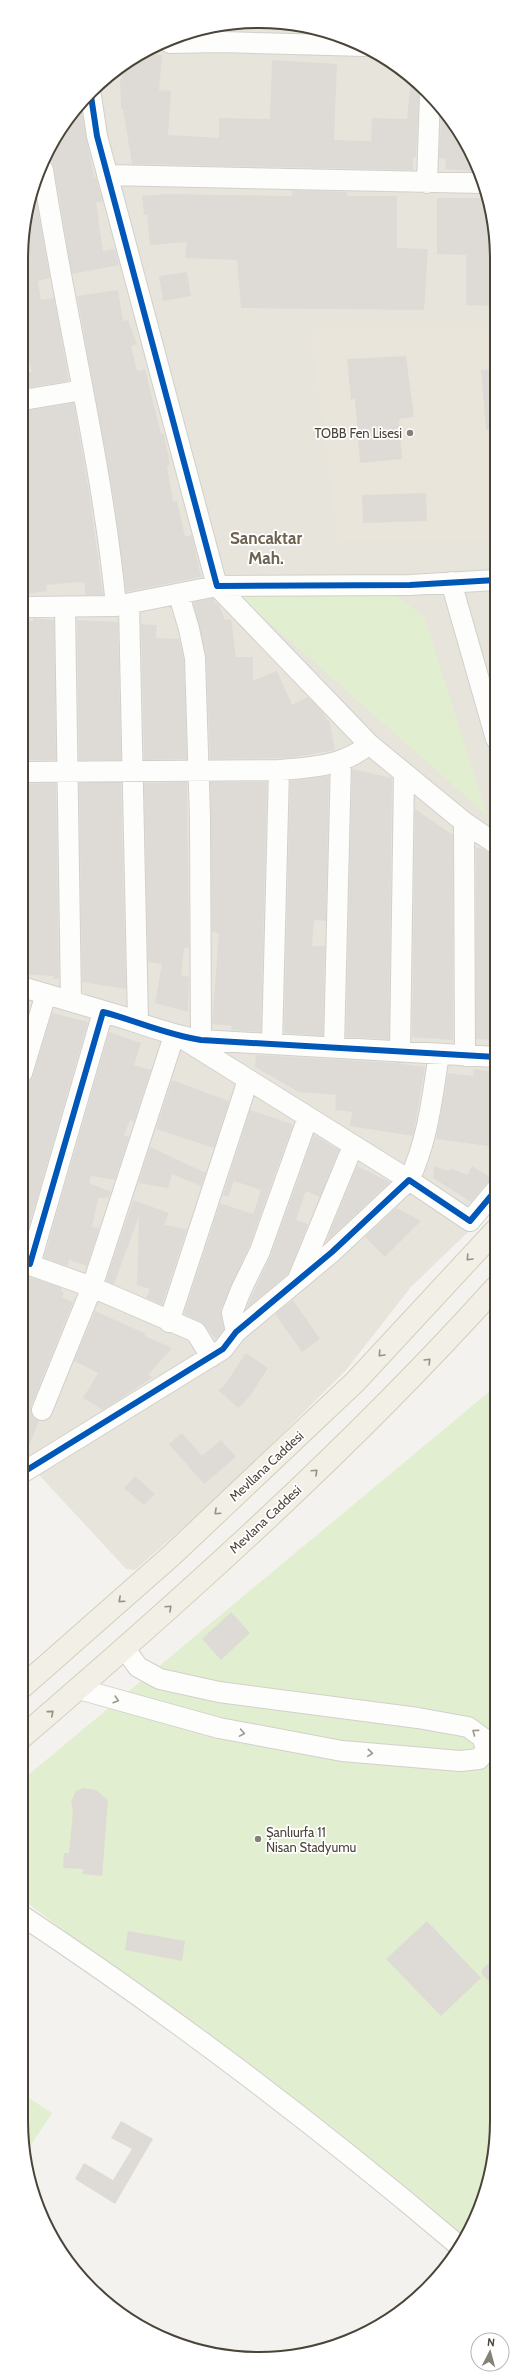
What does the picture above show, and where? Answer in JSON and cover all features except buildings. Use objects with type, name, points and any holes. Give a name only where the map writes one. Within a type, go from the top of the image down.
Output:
[{"type":"main road","name":"Mevllana Caddesi","points":[[28,1683],[172,1555],[354,1382],[490,1236]]},
{"type":"main road","name":"Mevlana Caddesi","points":[[28,1732],[125,1650],[332,1456],[447,1341],[490,1294]]},
{"type":"street","points":[[182,41],[222,35],[343,44]]},
{"type":"street","points":[[92,100],[97,136],[217,586],[369,744],[464,822],[490,840]]},
{"type":"street","points":[[427,183],[430,104]]},
{"type":"street","points":[[107,175],[478,184]]},
{"type":"street","points":[[44,176],[56,261],[83,390],[122,606],[132,772],[138,1021]]},
{"type":"street","points":[[28,399],[83,390]]},
{"type":"street","points":[[28,607],[64,608],[122,606],[217,586],[410,585],[490,580]]},
{"type":"street","points":[[451,582],[490,718]]},
{"type":"street","points":[[178,595],[189,628],[195,658],[198,771],[201,1040]]},
{"type":"street","points":[[64,608],[70,1001]]},
{"type":"street","points":[[28,772],[279,770],[308,768],[358,754],[369,744]]},
{"type":"street","points":[[334,1048],[341,760]]},
{"type":"street","points":[[272,1044],[279,770]]},
{"type":"street","points":[[400,1052],[404,774]]},
{"type":"street","points":[[464,822],[465,1056]]},
{"type":"street","points":[[28,989],[138,1021],[177,1037],[308,1117],[470,1221],[490,1197]]},
{"type":"street","points":[[28,1053],[46,994]]},
{"type":"street","points":[[28,1256],[103,1012],[138,1021]]},
{"type":"street","points":[[177,1037],[201,1040],[490,1057]]},
{"type":"street","points":[[42,1410],[92,1287],[177,1037]]},
{"type":"street","points":[[28,1469],[223,1349],[236,1332],[332,1252],[408,1180],[419,1158],[427,1132],[439,1054]]},
{"type":"street","points":[[170,1322],[248,1080]]},
{"type":"street","points":[[236,1332],[232,1313],[260,1251],[308,1117]]},
{"type":"street","points":[[297,1281],[353,1146]]},
{"type":"street","points":[[28,1264],[92,1287],[196,1332],[211,1357]]},
{"type":"street","points":[[79,1689],[219,1728],[342,1751],[460,1761],[479,1759],[486,1750],[483,1738],[468,1727],[418,1718],[219,1692],[160,1679],[138,1667],[125,1650]]},
{"type":"street","points":[[28,1920],[88,1960],[288,2107],[364,2165],[455,2242]]},
{"type":"shaded area","points":[[244,28],[274,28],[304,32],[333,40],[374,59],[411,85],[442,118],[459,144],[478,185],[486,214],[490,244],[490,1211],[411,1287],[346,1370],[225,1491],[135,1570],[126,1569],[28,1463],[28,244],[32,214],[36,199],[40,185],[52,157],[59,143],[76,118],[107,85],[144,59],[185,40],[214,32]]},
{"type":"shaded area","name":"TOBB Fen Lisesi","points":[[310,328],[490,328],[490,540],[338,539]]},
{"type":"green space","points":[[237,594],[395,596],[424,616],[487,815]]},
{"type":"green space","name":"Şanlıurfa 11 Nisan Stadyumu","points":[[490,1391],[490,2136],[486,2166],[478,2195],[461,2233],[28,1903],[28,1775]]},
{"type":"green space","points":[[28,2098],[52,2113],[29,2147]]},
{"type":"cycle path","points":[[92,100],[97,136],[217,586],[410,585],[490,580]]},
{"type":"cycle path","points":[[30,1264],[103,1012],[176,1035],[201,1040],[490,1057]]},
{"type":"cycle path","points":[[28,1469],[223,1349],[236,1332],[332,1252],[409,1180],[470,1221],[490,1197]]},
{"type":"place","name":"TOBB Fen Lisesi","points":[[410,433]]},
{"type":"place","name":"Şanlıurfa 11 Nisan Stadyumu","points":[[258,1839]]},
{"type":"district","name":"Sancaktar Mah.","points":[[266,548]]}]
